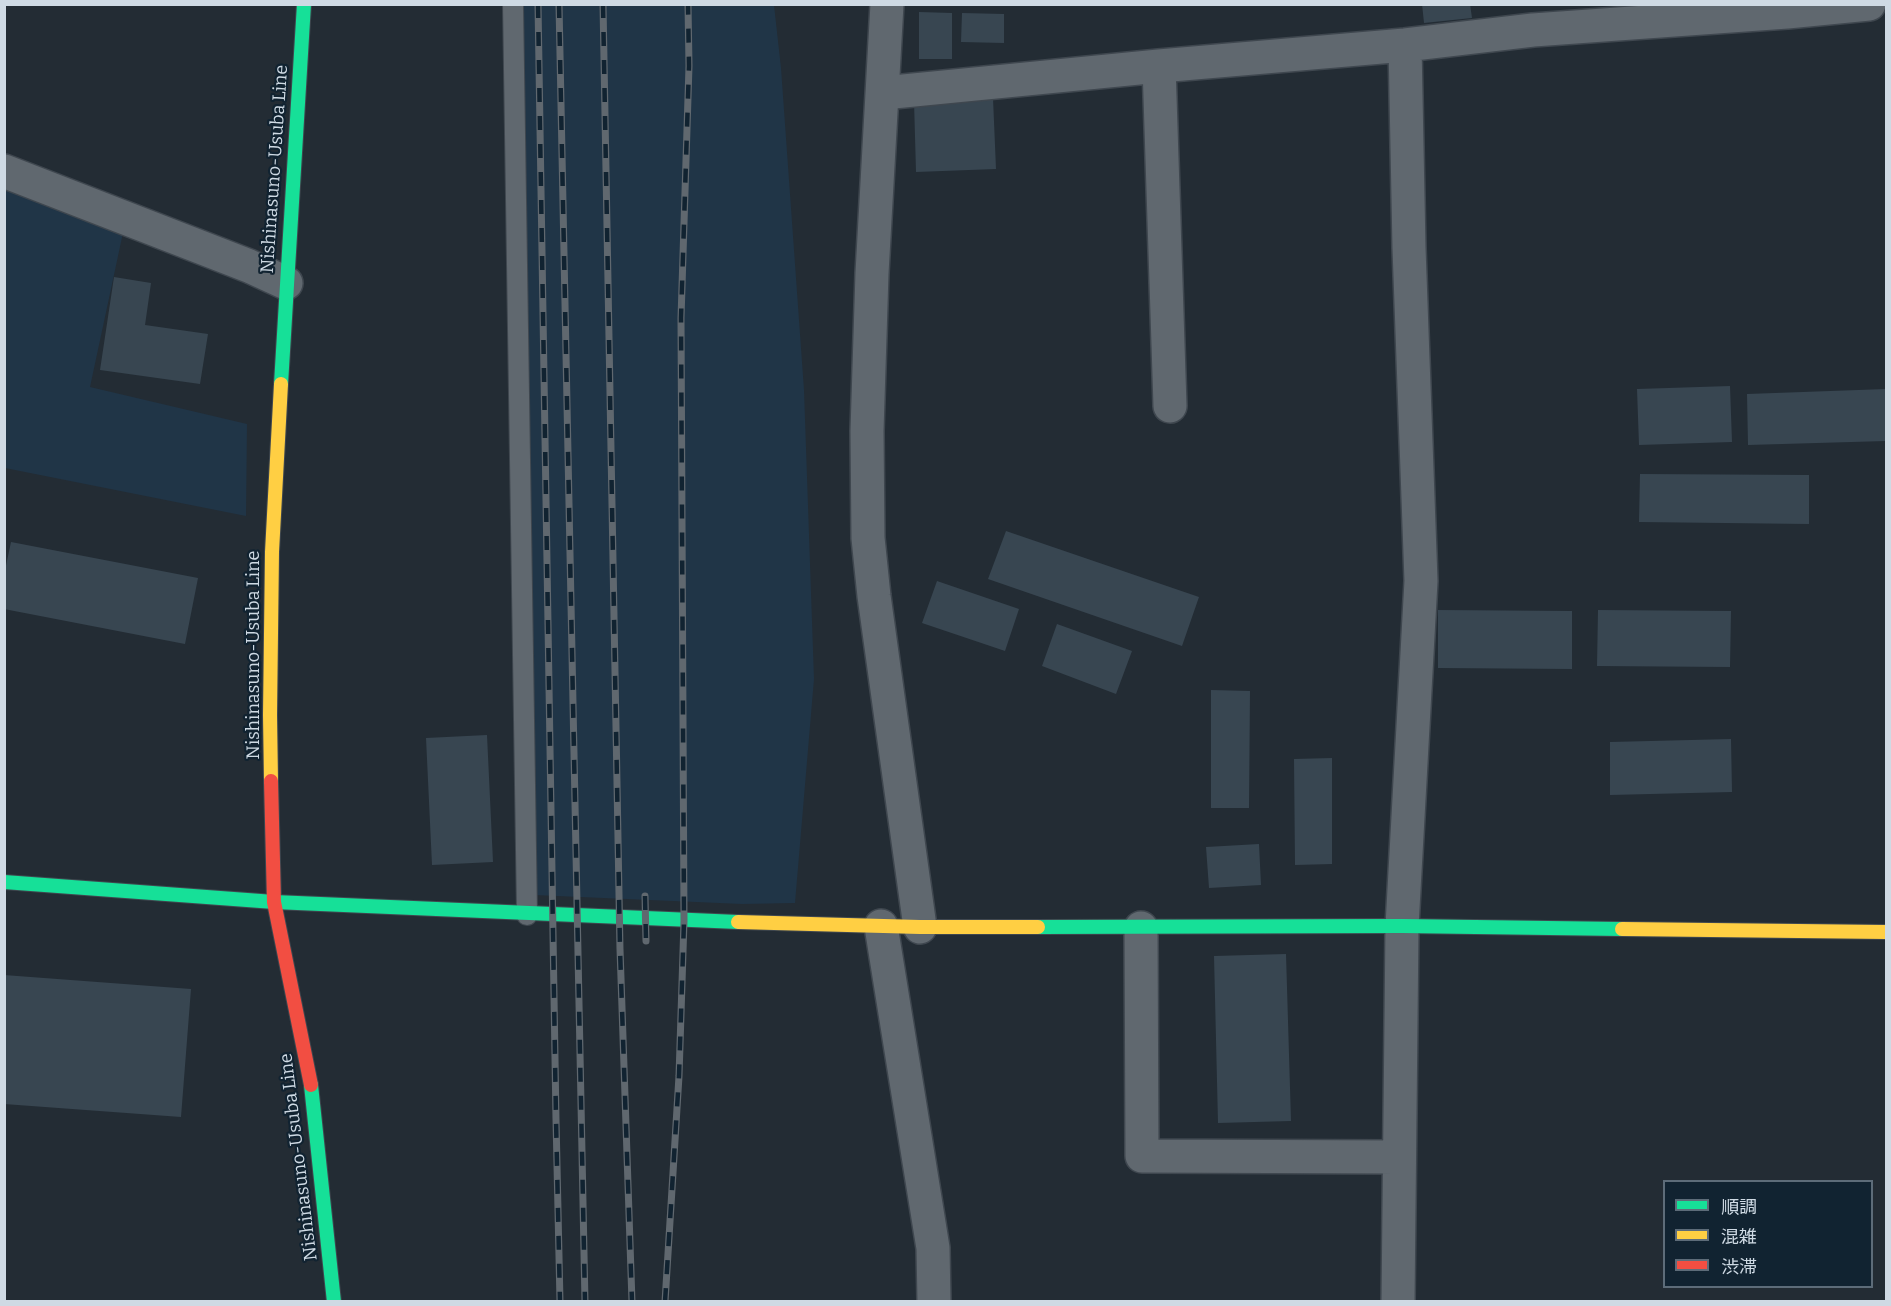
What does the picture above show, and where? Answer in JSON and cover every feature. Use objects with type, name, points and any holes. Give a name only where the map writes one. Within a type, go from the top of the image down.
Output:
[{"type":"street","name":"Nishinasuno-Usuba Line","points":[[304,4],[272,552],[270,715],[274,902],[310,1073],[333,1302]]},
{"type":"street","points":[[887,4],[871,284],[867,431],[868,538],[920,927]]},
{"type":"street","points":[[883,93],[1405,45],[1533,17],[1787,12],[1869,4]]},
{"type":"street","points":[[1398,1302],[1402,926],[1421,581],[1409,248],[1405,45]]},
{"type":"street","points":[[1159,66],[1170,406]]},
{"type":"street","points":[[4,171],[249,266],[286,284]]},
{"type":"street","points":[[4,882],[274,902],[684,921],[920,927],[1402,926],[1887,932]]},
{"type":"street","points":[[881,926],[933,1248],[934,1302]]},
{"type":"street","points":[[1141,928],[1143,1155],[1400,1157]]},
{"type":"lane","points":[[513,4],[527,915]]},
{"type":"shaded area","points":[[520,5],[774,5],[781,68],[804,390],[814,679],[795,903],[742,904],[534,895]]},
{"type":"shaded area","points":[[4,179],[124,228],[90,387],[247,424],[246,516],[5,468]]},
{"type":"building","points":[[1422,4],[1470,4],[1472,18],[1424,23]]},
{"type":"building","points":[[919,12],[952,13],[952,59],[919,59]]},
{"type":"building","points":[[962,13],[1004,14],[1004,43],[961,42]]},
{"type":"building","points":[[993,98],[996,169],[916,172],[914,101]]},
{"type":"building","points":[[114,277],[151,283],[145,325],[208,334],[200,384],[100,370]]},
{"type":"building","points":[[1730,386],[1732,442],[1639,445],[1637,389]]},
{"type":"building","points":[[1886,389],[1886,441],[1748,445],[1747,394]]},
{"type":"building","points":[[1640,474],[1809,475],[1809,524],[1639,522]]},
{"type":"building","points":[[1006,531],[1199,597],[1182,646],[988,579]]},
{"type":"building","points":[[11,542],[198,578],[185,644],[4,609],[4,575]]},
{"type":"building","points":[[937,581],[1019,609],[1005,651],[922,623]]},
{"type":"building","points":[[1438,610],[1572,611],[1572,669],[1438,668]]},
{"type":"building","points":[[1598,610],[1731,611],[1730,667],[1597,666]]},
{"type":"building","points":[[1057,624],[1132,651],[1116,694],[1042,666]]},
{"type":"building","points":[[1211,690],[1250,691],[1249,808],[1211,808]]},
{"type":"building","points":[[487,735],[493,862],[432,865],[426,738]]},
{"type":"building","points":[[1731,739],[1732,792],[1610,795],[1610,742]]},
{"type":"building","points":[[1332,758],[1332,864],[1295,865],[1294,759]]},
{"type":"building","points":[[1259,844],[1261,885],[1209,888],[1206,847]]},
{"type":"building","points":[[1286,954],[1291,1121],[1218,1123],[1214,956]]},
{"type":"building","points":[[4,975],[191,989],[181,1117],[4,1104]]},
{"type":"railway","points":[[538,4],[560,1302]]},
{"type":"railway","points":[[559,4],[585,1302]]},
{"type":"railway","points":[[603,4],[620,949],[632,1302]]},
{"type":"railway","points":[[665,1302],[679,1076],[684,921],[681,318],[689,66],[688,4]]},
{"type":"railway","points":[[645,896],[646,941]]},
{"type":"traffic: fast","points":[[281,384],[304,4]]},
{"type":"traffic: fast","points":[[4,882],[274,902],[738,922]]},
{"type":"traffic: fast","points":[[1038,927],[1402,926],[1622,929]]},
{"type":"traffic: fast","points":[[311,1085],[334,1302]]},
{"type":"traffic: slow","points":[[271,781],[272,552],[281,384]]},
{"type":"traffic: slow","points":[[738,922],[920,927],[1038,927]]},
{"type":"traffic: slow","points":[[1622,929],[1886,932]]},
{"type":"traffic: jam","points":[[271,781],[274,902],[311,1085]]}]
